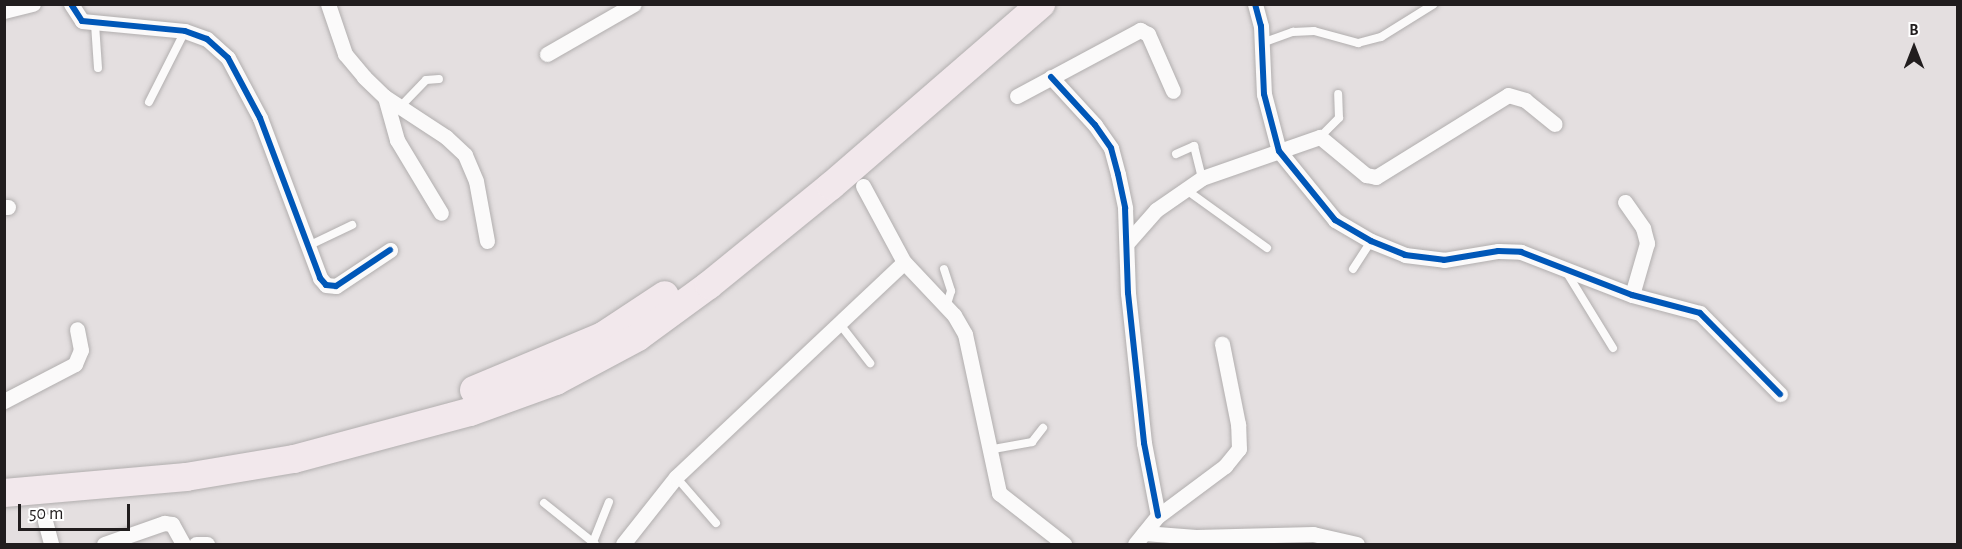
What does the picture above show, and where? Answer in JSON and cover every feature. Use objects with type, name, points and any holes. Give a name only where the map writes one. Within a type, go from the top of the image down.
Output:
[{"type":"highway","points":[[4,473],[163,463],[292,440],[473,390],[603,336],[670,292],[808,182],[1012,4]]},
{"type":"highway","points":[[4,493],[163,480],[294,459],[470,412],[556,381],[638,337],[708,285],[831,186],[1041,4]]},
{"type":"street","points":[[4,11],[33,4]]},
{"type":"street","points":[[71,4],[82,21],[185,32],[207,39],[221,52],[243,82],[320,278],[326,285],[336,286],[390,250]]},
{"type":"street","points":[[327,4],[345,54],[385,97],[446,137],[465,155],[476,181],[487,241]]},
{"type":"street","points":[[547,54],[634,4]]},
{"type":"street","points":[[1255,4],[1262,43],[1264,94],[1279,151],[1335,220],[1371,241],[1406,255],[1444,260],[1498,251],[1521,252],[1632,295],[1700,313],[1780,394]]},
{"type":"street","points":[[1017,96],[1140,30],[1148,34],[1173,91]]},
{"type":"street","points":[[1051,77],[1112,148],[1125,208],[1144,443],[1158,516]]},
{"type":"street","points":[[1127,243],[1156,210],[1184,188],[1202,178],[1320,136],[1366,176],[1376,177],[1508,95],[1525,100],[1555,124]]},
{"type":"street","points":[[385,97],[397,140],[441,213]]},
{"type":"street","points":[[863,186],[904,262],[946,307],[965,334],[999,493],[1064,544]]},
{"type":"street","points":[[1625,202],[1643,228],[1647,243],[1632,295]]},
{"type":"street","points":[[623,544],[676,477],[904,262]]},
{"type":"street","points":[[4,401],[75,364],[81,350],[77,329]]},
{"type":"street","points":[[1140,539],[1158,516],[1225,466],[1239,449],[1238,424],[1222,344]]},
{"type":"street","points":[[45,521],[51,544]]},
{"type":"street","points":[[104,544],[164,523],[172,524],[183,544]]},
{"type":"street","points":[[1140,539],[1313,534],[1357,544]]},
{"type":"street","points":[[196,544],[207,544]]},
{"type":"lane","points":[[1262,43],[1293,32],[1314,31],[1358,44],[1381,37],[1434,4]]},
{"type":"lane","points":[[95,24],[98,68]]},
{"type":"lane","points":[[149,102],[185,32]]},
{"type":"lane","points":[[400,107],[426,80],[439,79]]},
{"type":"lane","points":[[1320,136],[1339,118],[1338,94]]},
{"type":"lane","points":[[1176,154],[1194,147],[1202,178]]},
{"type":"lane","points":[[1184,188],[1267,248]]},
{"type":"lane","points":[[308,246],[352,225]]},
{"type":"lane","points":[[1353,269],[1371,241]]},
{"type":"lane","points":[[1565,269],[1613,348]]},
{"type":"lane","points":[[944,270],[951,291],[946,307]]},
{"type":"lane","points":[[839,323],[870,363]]},
{"type":"lane","points":[[988,450],[1032,442],[1043,428]]},
{"type":"lane","points":[[676,477],[716,523]]},
{"type":"lane","points":[[544,503],[594,543],[609,502]]},
{"type":"cycle path","points":[[71,4],[82,21],[185,31],[207,39],[228,58],[260,118],[320,278],[326,285],[336,286],[390,250]]},
{"type":"cycle path","points":[[1255,4],[1261,26],[1264,94],[1279,151],[1335,220],[1371,241],[1405,255],[1444,260],[1498,251],[1521,252],[1632,295],[1700,313],[1780,394]]},
{"type":"cycle path","points":[[1051,77],[1095,125],[1111,148],[1118,174],[1125,208],[1128,293],[1144,443],[1158,516]]}]
